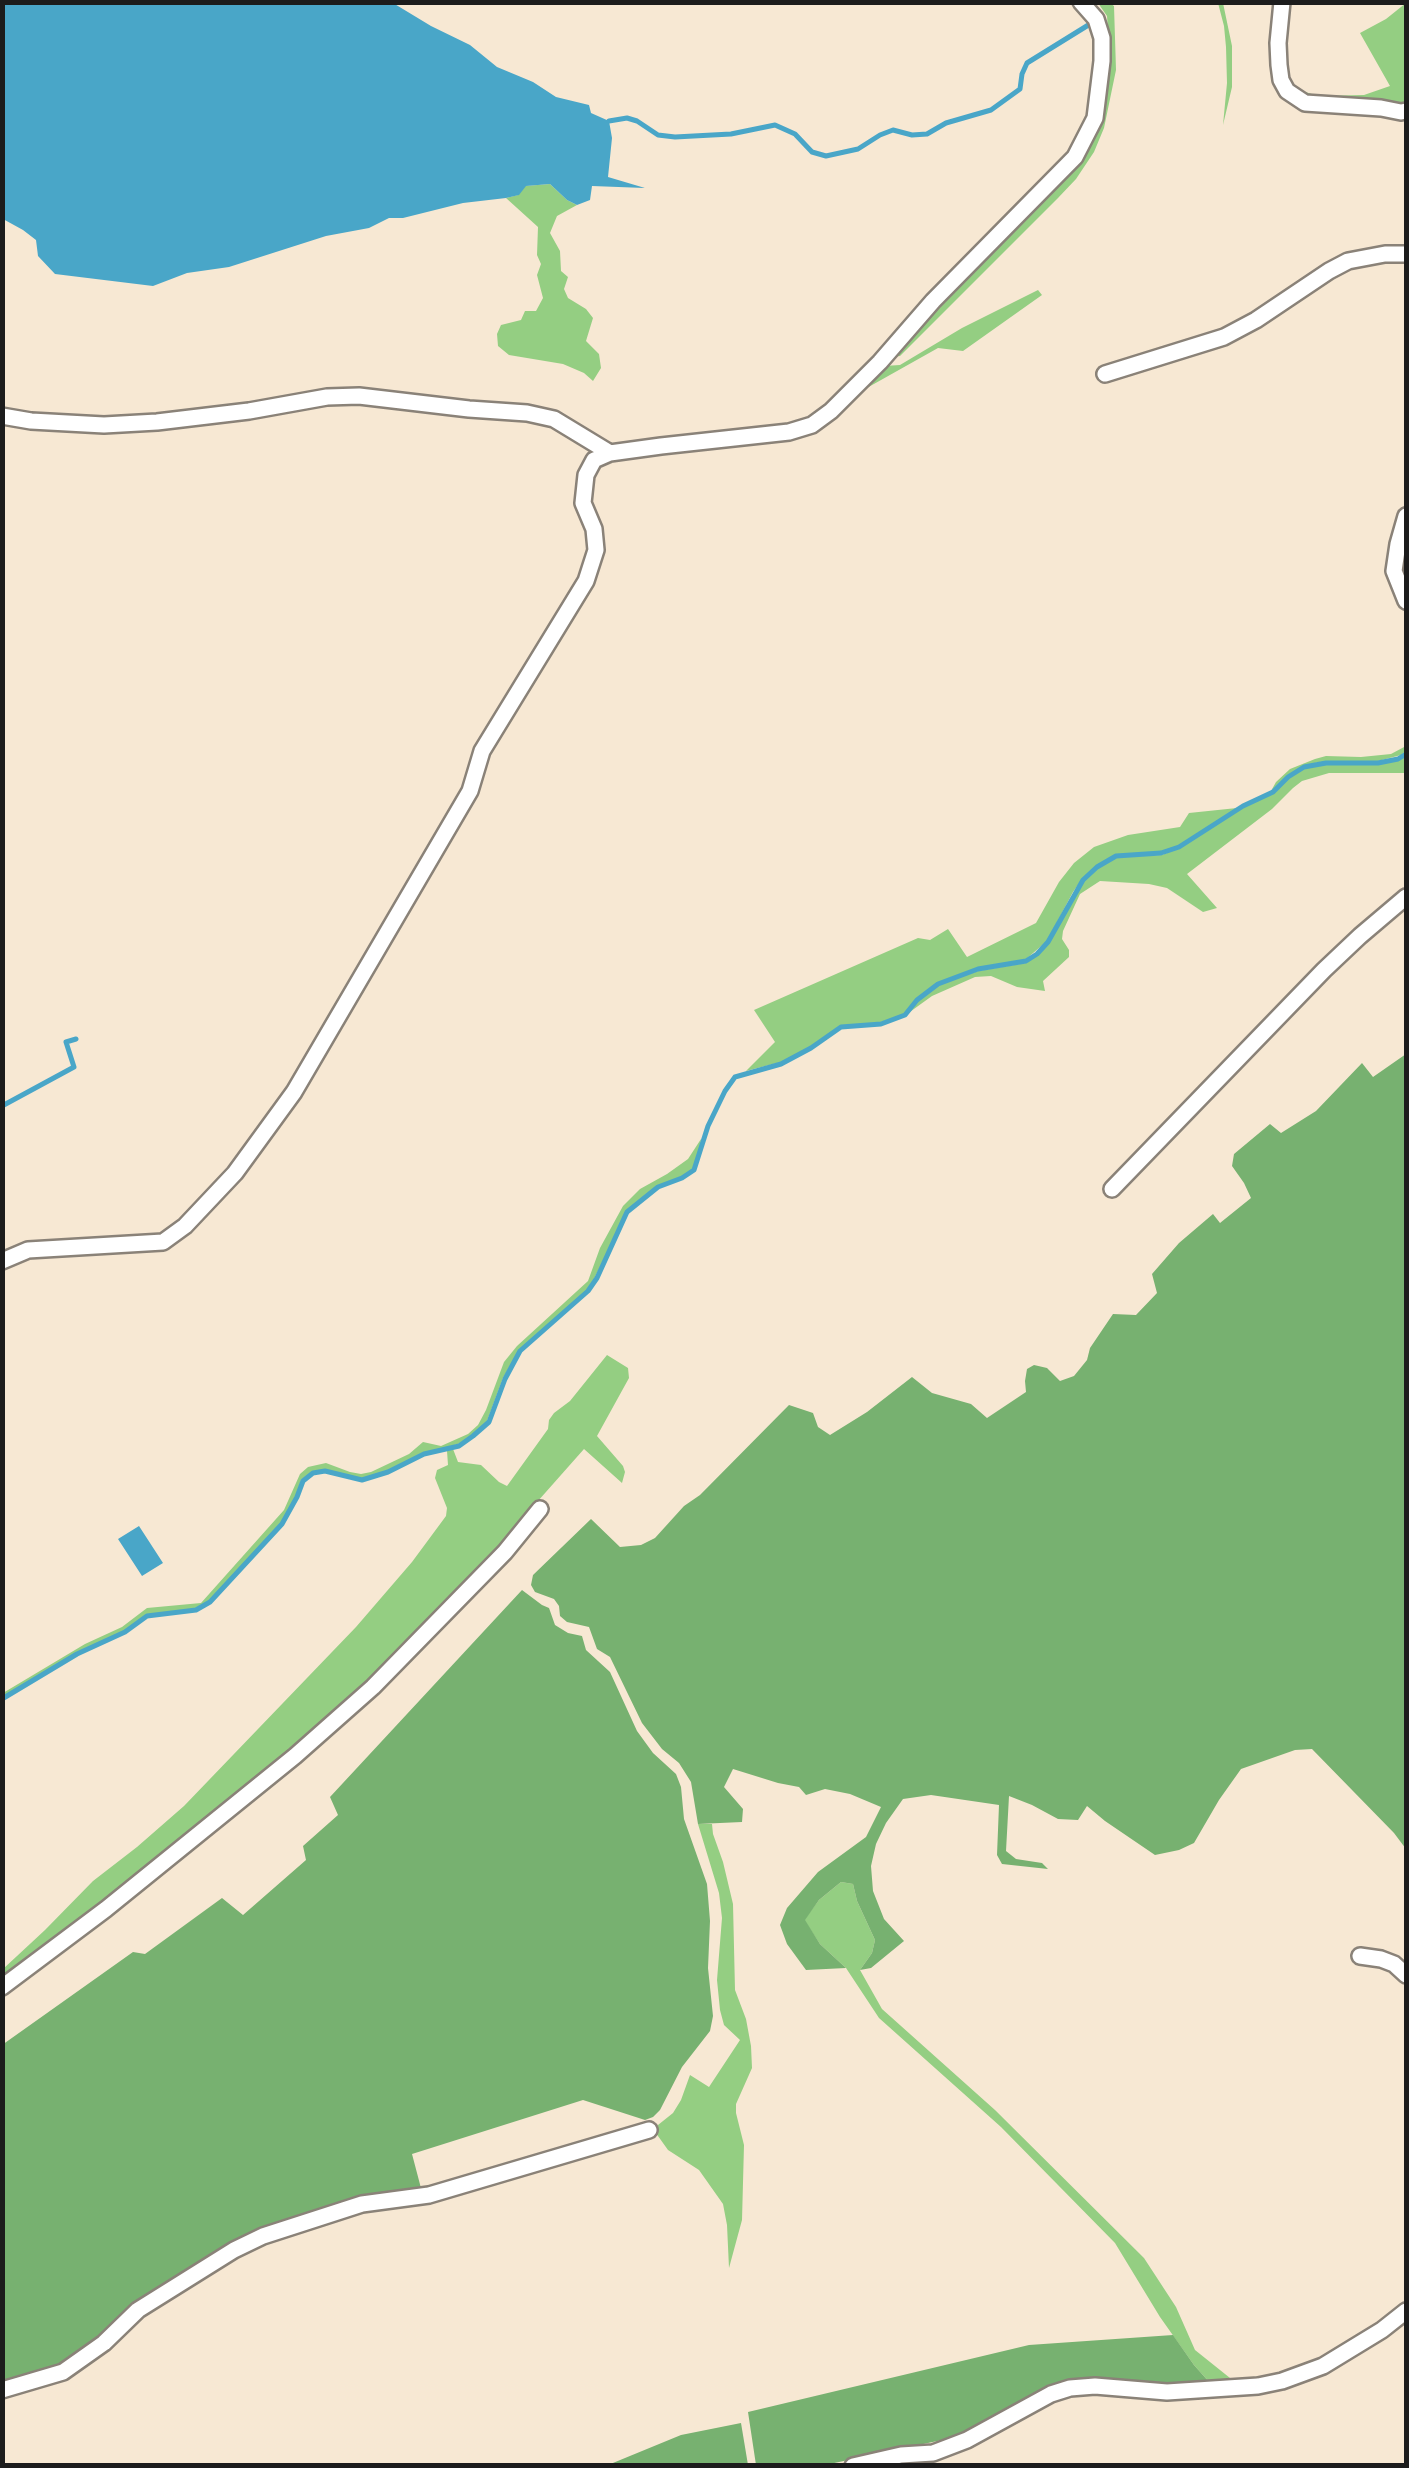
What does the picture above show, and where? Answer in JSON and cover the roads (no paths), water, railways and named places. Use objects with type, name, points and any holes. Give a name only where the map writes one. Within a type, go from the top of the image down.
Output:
[{"type":"street","points":[[2,1261],[28,1250],[163,1242],[185,1226],[234,1173],[303,1077],[470,791],[482,752],[586,581],[596,550],[594,529],[583,503],[586,475],[594,460],[610,453],[789,432],[812,424],[831,411],[1075,157],[1087,138],[1095,118],[1102,38],[1096,19],[1082,2]]},
{"type":"street","points":[[1282,2],[1278,43],[1281,80],[1287,91],[1305,103],[1406,111]]},
{"type":"street","points":[[1104,374],[1224,337],[1348,261],[1406,254]]},
{"type":"street","points":[[2,416],[89,424],[157,422],[249,412],[327,397],[359,396],[554,419],[610,453]]},
{"type":"street","points":[[1406,516],[1394,571],[1406,601]]},
{"type":"street","points":[[1112,1189],[1324,970],[1406,897]]},
{"type":"street","points":[[2,1987],[106,1909],[295,1756],[373,1687],[505,1552],[540,1510]]},
{"type":"street","points":[[1360,1956],[1394,1964],[1406,1976]]},
{"type":"street","points":[[2,2390],[63,2372],[104,2343],[138,2310],[263,2236],[362,2204],[429,2195],[649,2130]]},
{"type":"street","points":[[854,2466],[901,2455],[933,2459],[1051,2394],[1070,2388],[1166,2392],[1258,2386],[1282,2380],[1323,2366],[1406,2311]]},
{"type":"water","points":[[2,3],[393,3],[470,45],[497,67],[556,97],[589,105],[591,113],[609,121],[612,138],[608,177],[645,188],[592,186],[590,200],[577,205],[550,184],[526,186],[519,195],[389,218],[369,228],[326,236],[229,267],[187,273],[153,286],[55,274],[38,256],[36,240],[3,219]]},
{"type":"water","points":[[139,1526],[163,1563],[142,1576],[118,1539]]},
{"type":"waterway","points":[[609,121],[627,118],[658,135],[675,137],[731,134],[775,125],[795,134],[812,152],[826,156],[858,149],[893,130],[927,134],[946,123],[991,110],[1020,89],[1027,63],[1090,24]]},
{"type":"waterway","points":[[2,1699],[147,1616],[196,1610],[210,1602],[282,1524],[303,1481],[313,1473],[325,1471],[362,1480],[424,1454],[459,1446],[473,1436],[489,1422],[520,1351],[588,1291],[597,1278],[627,1212],[658,1187],[694,1170],[708,1126],[735,1077],[781,1064],[841,1027],[881,1024],[905,1015],[938,984],[978,969],[1026,961],[1048,942],[1083,880],[1116,856],[1161,853],[1179,847],[1243,806],[1273,792],[1304,767],[1378,763],[1406,754]]},
{"type":"waterway","points":[[2,1106],[74,1067],[66,1042],[76,1039]]}]
